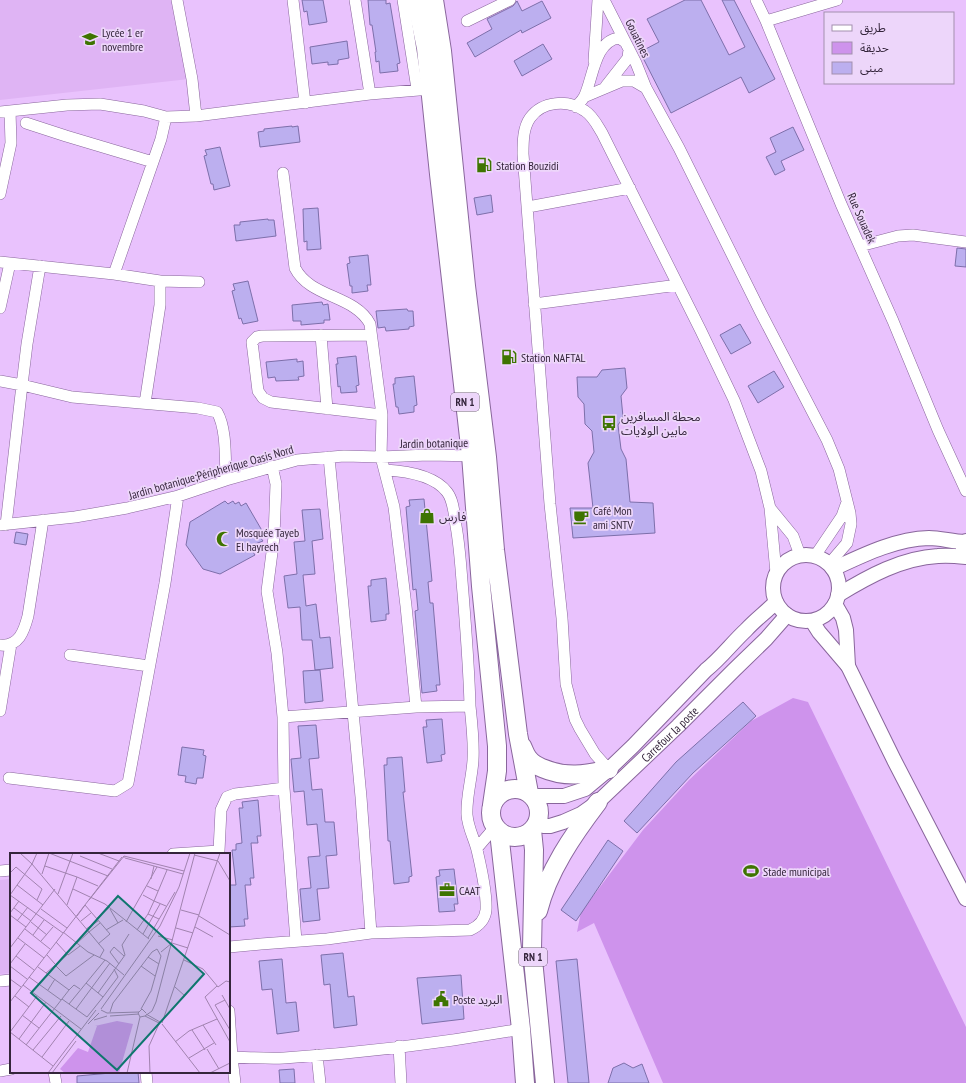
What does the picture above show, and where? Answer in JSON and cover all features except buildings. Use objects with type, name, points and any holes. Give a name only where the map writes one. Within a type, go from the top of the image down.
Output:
[{"type":"highway","name":"RN 1","points":[[416,0],[426,48],[424,89],[479,456],[495,550],[518,734],[531,794]]},
{"type":"highway","name":"RN 1","points":[[434,0],[442,51],[466,286],[479,456],[481,586],[497,771],[492,805]]},
{"type":"highway","points":[[518,734],[528,758],[541,768],[562,775],[614,775]]},
{"type":"highway","name":"Carrefour la poste","points":[[492,805],[495,798],[507,790],[515,788],[531,794]]},
{"type":"highway","points":[[531,794],[537,802],[539,809],[539,817],[535,827]]},
{"type":"highway","points":[[532,950],[538,912],[546,885],[570,840],[598,802]]},
{"type":"highway","points":[[492,805],[491,818],[497,830]]},
{"type":"highway","name":"RN 1","points":[[535,827],[532,950],[545,1083]]},
{"type":"highway","name":"Carrefour la poste","points":[[497,830],[505,836],[520,837],[527,834],[535,827]]},
{"type":"highway","name":"RN 1","points":[[497,830],[521,1030],[525,1083]]},
{"type":"street","points":[[177,0],[192,79],[196,116]]},
{"type":"street","points":[[294,0],[305,103]]},
{"type":"street","points":[[355,0],[370,94]]},
{"type":"street","points":[[0,194],[11,143],[5,112],[67,105],[100,104],[144,111],[166,117],[196,116],[370,94],[424,89],[403,0]]},
{"type":"street","points":[[467,21],[510,0]]},
{"type":"street","points":[[594,66],[598,0]]},
{"type":"street","name":"Gouatines","points":[[604,0],[627,45],[646,88],[679,148],[757,306],[827,440],[839,469],[851,524],[847,543],[831,566]]},
{"type":"street","points":[[756,0],[766,21],[837,0]]},
{"type":"street","name":"Rue Souadek","points":[[766,21],[800,105],[938,430],[966,491]]},
{"type":"street","points":[[576,107],[584,97],[594,66],[606,44],[614,38],[619,38],[627,45],[628,58],[603,89]]},
{"type":"street","points":[[584,97],[622,81],[634,81],[646,88]]},
{"type":"street","points":[[614,775],[595,754],[580,729],[575,719],[566,684],[562,618],[550,504],[523,154],[524,134],[529,119],[540,108],[551,104],[561,103],[585,111],[594,119],[630,188],[734,400],[761,471],[770,508],[776,573],[773,587],[776,602],[780,609],[787,615],[803,621],[812,621],[821,618],[829,612],[837,599],[874,574],[902,563],[937,556],[966,557],[963,550],[966,542],[929,538],[908,541],[879,548],[831,566]]},
{"type":"street","points":[[11,143],[26,123],[34,108]]},
{"type":"street","points":[[114,274],[161,139],[166,117]]},
{"type":"street","points":[[26,123],[153,162]]},
{"type":"street","points":[[283,173],[295,268],[298,275],[312,286],[358,309],[366,317],[370,324],[382,415],[381,457],[394,507],[407,614],[416,707]]},
{"type":"street","points":[[528,208],[630,188]]},
{"type":"street","points":[[860,246],[898,236],[913,235],[966,242]]},
{"type":"street","points":[[0,308],[5,262],[114,274],[160,281],[200,282]]},
{"type":"street","points":[[3,525],[27,344],[40,266]]},
{"type":"street","points":[[145,403],[160,305],[160,281]]},
{"type":"street","points":[[534,304],[678,285]]},
{"type":"street","points":[[321,335],[327,409]]},
{"type":"street","points":[[371,335],[257,337],[252,342],[258,391],[263,398],[271,402],[382,415]]},
{"type":"street","points":[[0,381],[72,397],[198,408],[217,412],[221,419],[223,432],[226,480]]},
{"type":"street","name":"Jardin botanique;Péripherique Oasis Nord","points":[[3,525],[127,508],[178,496],[272,466],[297,460],[344,456],[381,457]]},
{"type":"street","name":"Jardin botanique","points":[[381,457],[479,456]]},
{"type":"street","points":[[329,457],[354,712],[371,933]]},
{"type":"street","points":[[272,466],[276,484],[274,537],[267,591],[277,653],[283,717],[284,788],[296,941]]},
{"type":"street","points":[[230,947],[327,939],[371,933],[463,931],[476,927],[484,918],[486,911],[483,882],[477,848],[467,816],[474,752],[459,544],[452,500],[441,485],[423,477],[404,472],[385,470]]},
{"type":"street","points":[[10,778],[114,791],[128,783],[165,583],[178,496]]},
{"type":"street","points":[[815,556],[842,516],[847,502]]},
{"type":"street","points":[[770,508],[793,536],[800,555]]},
{"type":"street","points":[[0,711],[5,645],[14,643],[21,636],[28,616],[43,520]]},
{"type":"street","points":[[776,573],[782,565],[790,559],[800,555],[815,556],[831,566],[839,581],[837,599],[844,618],[846,630],[848,666]]},
{"type":"street","name":"Carrefour la poste","points":[[535,827],[550,826],[563,822],[581,814],[598,802],[614,775],[678,700],[746,630],[776,602]]},
{"type":"street","name":"Carrefour la poste","points":[[531,794],[564,796],[585,789],[614,775],[678,726],[766,639],[787,615]]},
{"type":"street","points":[[812,621],[819,632],[848,666],[894,760],[966,898]]},
{"type":"street","points":[[70,656],[149,666]]},
{"type":"street","points":[[283,717],[416,707],[470,706]]},
{"type":"street","points":[[219,853],[221,810],[227,797],[234,794],[284,788]]},
{"type":"street","points":[[477,848],[497,830]]},
{"type":"street","points":[[0,872],[10,870]]},
{"type":"street","points":[[0,981],[10,980]]},
{"type":"street","points":[[235,1083],[230,1057],[282,1058],[317,1055],[521,1030]]},
{"type":"street","points":[[399,1046],[401,1083]]},
{"type":"street","points":[[317,1055],[320,1083]]},
{"type":"street","points":[[0,1071],[10,1070]]},
{"type":"street","points":[[54,1073],[56,1083]]},
{"type":"shaded area","name":"Lycée 1 er novembre","points":[[0,0],[172,0],[189,79],[0,100]]},
{"type":"shaded area","points":[[10,879],[10,973],[0,974],[0,880]]},
{"type":"green space","name":"Stade municipal","points":[[793,698],[808,702],[966,1027],[966,1083],[663,1083],[594,923],[577,932],[581,912],[643,830],[689,780],[751,721]]},
{"type":"place","name":"Lycée 1 er novembre","points":[[90,39]]},
{"type":"place","name":"Station Bouzidi","points":[[484,165]]},
{"type":"place","name":"Station NAFTAL","points":[[509,357]]},
{"type":"place","name":"محطة المسافرين مابين الولايات","points":[[609,423]]},
{"type":"place","name":"فارس","points":[[427,516]]},
{"type":"place","name":"Café Mon ami SNTV","points":[[581,517]]},
{"type":"place","name":"Mosquée Tayeb El hayrech","points":[[224,539]]},
{"type":"place","name":"Stade municipal","points":[[751,871]]},
{"type":"place","name":"CAAT","points":[[447,890]]},
{"type":"place","name":"Poste البريد","points":[[441,999]]}]
